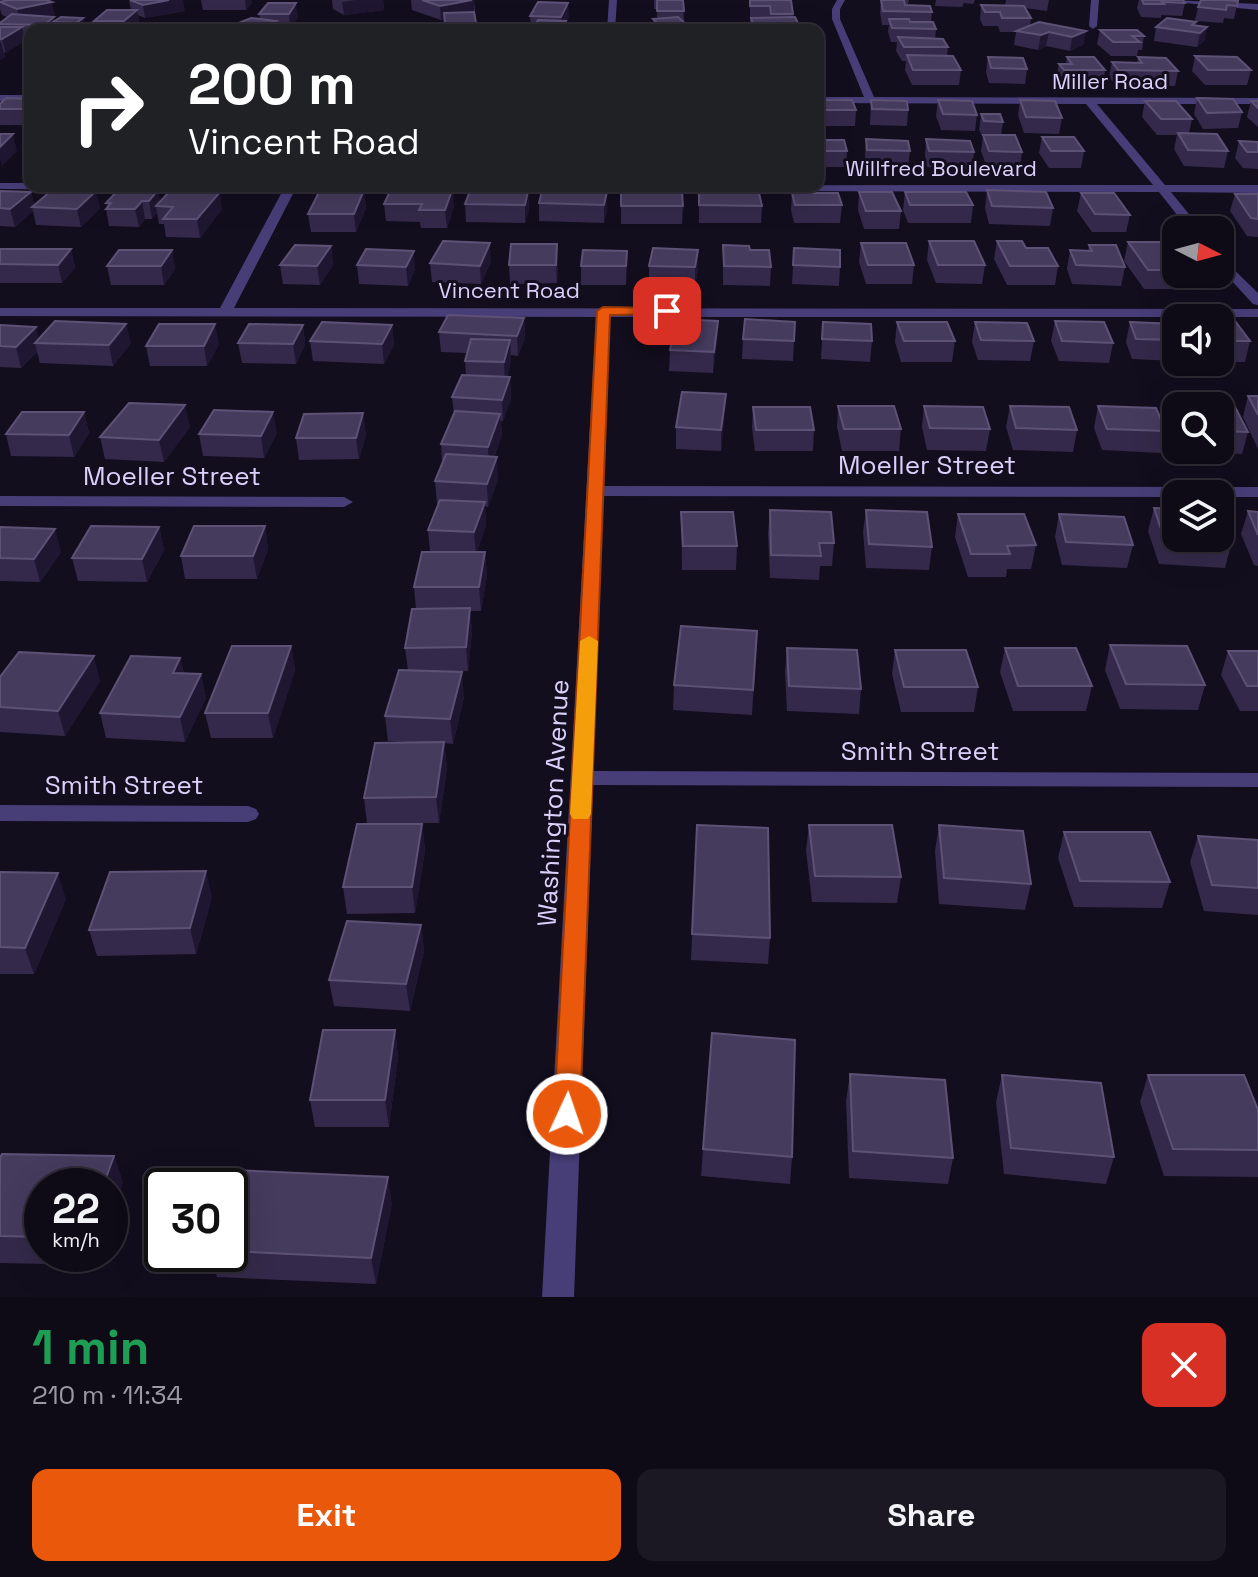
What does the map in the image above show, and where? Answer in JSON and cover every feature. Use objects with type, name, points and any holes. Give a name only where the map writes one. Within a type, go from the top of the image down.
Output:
[{"type":"street","points":[[611,24],[613,0]]},
{"type":"street","points":[[841,0],[836,9],[836,19],[871,100]]},
{"type":"street","points":[[1093,26],[1095,0]]},
{"type":"street","points":[[1175,0],[1258,7]]},
{"type":"street","points":[[0,98],[24,98]]},
{"type":"street","name":"Miller Road","points":[[824,100],[1258,101]]},
{"type":"street","points":[[1089,101],[1184,216]]},
{"type":"street","name":"Willfred Boulevard","points":[[0,186],[24,186]]},
{"type":"street","name":"Willfred Boulevard","points":[[824,188],[1258,189]]},
{"type":"street","points":[[224,313],[288,192]]},
{"type":"street","points":[[1234,275],[1258,301]]},
{"type":"street","name":"Washington Avenue","points":[[558,1297],[603,311]]},
{"type":"street","name":"Vincent Road","points":[[0,312],[1258,313]]},
{"type":"street","name":"Moeller Street","points":[[596,491],[1258,492]]},
{"type":"street","name":"Moeller Street","points":[[0,501],[344,502]]},
{"type":"street","name":"Smith Street","points":[[582,778],[1258,780]]},
{"type":"street","name":"Smith Street","points":[[0,813],[248,814]]},
{"type":"building","points":[[130,0],[169,0],[143,5]]},
{"type":"building","points":[[422,0],[472,0],[440,6]]},
{"type":"building","points":[[657,0],[683,0],[684,11],[657,11]]},
{"type":"building","points":[[750,0],[791,0],[793,14],[771,14],[770,6],[750,6]]},
{"type":"building","points":[[881,0],[904,0],[905,5],[930,6],[932,12],[883,11]]},
{"type":"building","points":[[1142,0],[1183,0],[1185,3],[1144,4]]},
{"type":"building","points":[[1201,0],[1238,1],[1237,6],[1227,5],[1226,10],[1198,7]]},
{"type":"building","points":[[0,2],[52,2],[17,9]]},
{"type":"building","points":[[538,2],[568,3],[561,17],[530,16]]},
{"type":"building","points":[[268,3],[296,3],[289,14],[259,14]]},
{"type":"building","points":[[981,5],[1024,6],[1031,18],[1002,18],[1000,12],[985,12]]},
{"type":"building","points":[[107,10],[137,10],[124,21],[94,21]]},
{"type":"building","points":[[474,12],[476,23],[445,24],[444,13]]},
{"type":"building","points":[[12,14],[54,17],[45,24],[0,23]]},
{"type":"building","points":[[61,17],[83,18],[76,23],[53,22]]},
{"type":"building","points":[[678,17],[686,24],[658,24],[653,19]]},
{"type":"building","points":[[795,17],[798,24],[753,24],[751,18]]},
{"type":"building","points":[[251,18],[276,21],[269,24],[236,24]]},
{"type":"building","points":[[1167,18],[1196,22],[1192,25],[1207,27],[1200,33],[1156,27]]},
{"type":"building","points":[[889,19],[933,22],[936,29],[892,28]]},
{"type":"building","points":[[538,20],[566,21],[564,24],[536,24]]},
{"type":"building","points":[[1039,22],[1086,31],[1072,37],[1049,32],[1041,35],[1016,31]]},
{"type":"building","points":[[0,27],[22,27],[0,39]]},
{"type":"building","points":[[1100,30],[1137,30],[1144,36],[1132,36],[1140,42],[1113,42]]},
{"type":"building","points":[[898,37],[943,39],[948,47],[904,47]]},
{"type":"building","points":[[907,55],[953,56],[961,70],[913,70]]},
{"type":"building","points":[[1195,56],[1237,57],[1251,70],[1208,70]]},
{"type":"building","points":[[988,57],[1023,58],[1027,69],[991,68]]},
{"type":"building","points":[[1067,57],[1094,57],[1105,70],[1064,70],[1059,64],[1072,64]]},
{"type":"building","points":[[1138,57],[1166,58],[1178,71],[1118,70],[1112,62],[1142,63]]},
{"type":"building","points":[[6,98],[24,99],[24,109],[0,109]]},
{"type":"building","points":[[1197,98],[1233,99],[1242,112],[1207,113]]},
{"type":"building","points":[[824,100],[852,100],[856,110],[824,110]]},
{"type":"building","points":[[871,100],[907,101],[908,110],[872,109]]},
{"type":"building","points":[[938,100],[972,101],[977,115],[943,114]]},
{"type":"building","points":[[1020,100],[1055,101],[1062,118],[1026,117]]},
{"type":"building","points":[[1145,101],[1176,101],[1192,119],[1161,119]]},
{"type":"building","points":[[981,114],[1000,114],[1003,122],[984,121]]},
{"type":"building","points":[[1178,133],[1217,134],[1228,151],[1188,150]]},
{"type":"building","points":[[0,134],[13,134],[0,147]]},
{"type":"building","points":[[983,135],[1015,135],[1022,152],[989,151]]},
{"type":"building","points":[[1042,137],[1074,137],[1084,151],[1051,151]]},
{"type":"building","points":[[866,139],[908,141],[910,151],[867,150]]},
{"type":"building","points":[[926,139],[970,141],[974,152],[929,151]]},
{"type":"building","points":[[824,140],[844,140],[847,151],[824,151]]},
{"type":"building","points":[[1239,141],[1258,142],[1258,152],[1247,152]]},
{"type":"building","points":[[987,190],[1046,192],[1053,208],[992,206]]},
{"type":"building","points":[[0,191],[31,192],[10,209],[0,208]]},
{"type":"building","points":[[50,192],[95,192],[77,209],[32,207]]},
{"type":"building","points":[[116,192],[156,192],[149,201],[142,201],[135,209],[106,209],[111,203],[106,203]]},
{"type":"building","points":[[169,192],[220,192],[197,219],[163,219],[173,207],[156,206]]},
{"type":"building","points":[[319,192],[363,192],[354,214],[308,214]]},
{"type":"building","points":[[390,192],[452,192],[445,210],[419,210],[422,204],[384,204]]},
{"type":"building","points":[[470,192],[528,192],[525,205],[465,204]]},
{"type":"building","points":[[542,192],[607,192],[604,205],[539,203]]},
{"type":"building","points":[[682,192],[683,206],[621,206],[621,193]]},
{"type":"building","points":[[859,192],[892,192],[901,211],[866,211]]},
{"type":"building","points":[[905,192],[966,192],[973,205],[910,205]]},
{"type":"building","points":[[699,193],[759,193],[762,206],[699,205]]},
{"type":"building","points":[[792,193],[838,193],[842,205],[795,205]]},
{"type":"building","points":[[1081,193],[1114,193],[1130,215],[1095,214]]},
{"type":"building","points":[[1235,194],[1258,194],[1258,219],[1251,218]]},
{"type":"building","points":[[443,241],[490,243],[480,266],[430,263]]},
{"type":"building","points":[[929,241],[974,241],[985,265],[938,265]]},
{"type":"building","points":[[997,241],[1022,241],[1026,248],[1048,248],[1058,266],[1010,266]]},
{"type":"building","points":[[1128,242],[1162,242],[1162,270],[1148,270]]},
{"type":"building","points":[[861,243],[906,243],[914,265],[868,265]]},
{"type":"building","points":[[511,244],[557,244],[556,265],[509,265]]},
{"type":"building","points":[[295,245],[331,246],[317,266],[280,265]]},
{"type":"building","points":[[723,245],[769,250],[771,267],[724,266]]},
{"type":"building","points":[[1089,245],[1116,245],[1125,267],[1076,265],[1070,250],[1092,251]]},
{"type":"building","points":[[653,248],[698,250],[695,267],[649,266]]},
{"type":"building","points":[[794,248],[840,250],[840,267],[793,265]]},
{"type":"building","points":[[0,249],[71,249],[58,265],[0,264]]},
{"type":"building","points":[[366,249],[414,251],[406,267],[357,265]]},
{"type":"building","points":[[119,250],[172,250],[161,266],[107,266]]},
{"type":"building","points":[[583,250],[627,251],[626,266],[581,266]]},
{"type":"building","points":[[448,315],[524,318],[517,336],[439,332]]},
{"type":"building","points":[[676,319],[718,321],[714,352],[670,350]]},
{"type":"building","points":[[745,319],[795,322],[794,341],[743,339]]},
{"type":"building","points":[[55,321],[126,324],[109,345],[35,343]]},
{"type":"building","points":[[1055,321],[1104,322],[1113,343],[1062,341]]},
{"type":"building","points":[[1234,321],[1235,321],[1250,341],[1234,341]]},
{"type":"building","points":[[322,322],[392,325],[382,344],[310,341]]},
{"type":"building","points":[[823,322],[871,324],[872,341],[822,339]]},
{"type":"building","points":[[897,322],[947,322],[955,341],[904,341]]},
{"type":"building","points":[[975,322],[1027,323],[1034,341],[981,340]]},
{"type":"building","points":[[1130,322],[1162,323],[1162,340],[1136,339]]},
{"type":"building","points":[[159,324],[215,324],[204,346],[146,346]]},
{"type":"building","points":[[249,324],[303,325],[293,344],[238,343]]},
{"type":"building","points":[[0,325],[36,327],[16,347],[0,346]]},
{"type":"building","points":[[471,339],[510,340],[504,362],[465,361]]},
{"type":"building","points":[[462,375],[510,377],[502,400],[452,397]]},
{"type":"building","points":[[682,392],[726,394],[721,430],[676,427]]},
{"type":"building","points":[[1248,396],[1258,396],[1258,415]]},
{"type":"building","points":[[129,403],[185,405],[159,440],[100,437]]},
{"type":"building","points":[[838,406],[894,406],[901,429],[844,429]]},
{"type":"building","points":[[924,406],[983,407],[990,429],[930,428]]},
{"type":"building","points":[[1010,406],[1069,407],[1077,430],[1016,428]]},
{"type":"building","points":[[1098,406],[1156,408],[1162,422],[1162,431],[1107,429]]},
{"type":"building","points":[[753,407],[810,407],[814,430],[756,430]]},
{"type":"building","points":[[1234,407],[1235,407],[1248,432],[1234,432]]},
{"type":"building","points":[[214,410],[273,412],[261,436],[199,434]]},
{"type":"building","points":[[455,411],[500,414],[488,447],[441,444]]},
{"type":"building","points":[[22,412],[84,412],[69,435],[6,434]]},
{"type":"building","points":[[363,413],[356,438],[296,438],[304,414]]},
{"type":"building","points":[[446,454],[497,457],[487,484],[435,481]]},
{"type":"building","points":[[440,500],[485,502],[474,532],[428,530]]},
{"type":"building","points":[[1154,508],[1162,508],[1162,532]]},
{"type":"building","points":[[770,510],[831,512],[834,543],[819,543],[821,556],[771,555]]},
{"type":"building","points":[[866,510],[927,512],[932,547],[869,544]]},
{"type":"building","points":[[1248,511],[1258,512],[1258,535]]},
{"type":"building","points":[[681,512],[733,512],[737,546],[683,546]]},
{"type":"building","points":[[958,514],[1024,514],[1036,545],[1007,546],[1010,554],[971,554]]},
{"type":"building","points":[[1059,514],[1124,517],[1133,545],[1066,542]]},
{"type":"building","points":[[91,526],[159,527],[142,559],[72,558]]},
{"type":"building","points":[[194,526],[265,526],[253,556],[181,556]]},
{"type":"building","points":[[0,527],[55,529],[34,559],[0,558]]},
{"type":"building","points":[[422,552],[485,552],[479,587],[414,587]]},
{"type":"building","points":[[470,608],[466,647],[405,648],[412,609]]},
{"type":"building","points":[[681,626],[757,631],[753,690],[674,685]]},
{"type":"building","points":[[1110,645],[1187,646],[1205,685],[1126,684]]},
{"type":"building","points":[[232,646],[291,646],[268,713],[205,713]]},
{"type":"building","points":[[787,648],[857,650],[861,689],[789,686]]},
{"type":"building","points":[[1005,648],[1076,648],[1092,686],[1018,686]]},
{"type":"building","points":[[895,650],[966,650],[978,687],[904,687]]},
{"type":"building","points":[[1228,651],[1258,651],[1258,686],[1247,686]]},
{"type":"building","points":[[19,652],[94,656],[58,711],[0,707],[0,677]]},
{"type":"building","points":[[131,656],[180,658],[173,673],[201,674],[180,717],[100,713]]},
{"type":"building","points":[[399,670],[462,672],[450,719],[385,716]]},
{"type":"building","points":[[444,742],[436,797],[364,798],[375,743]]},
{"type":"building","points":[[357,824],[422,824],[412,887],[343,887]]},
{"type":"building","points":[[697,825],[768,828],[770,938],[692,934]]},
{"type":"building","points":[[809,825],[892,825],[901,877],[815,876]]},
{"type":"building","points":[[939,825],[1023,831],[1031,884],[944,878]]},
{"type":"building","points":[[1064,832],[1150,832],[1170,882],[1080,881]]},
{"type":"building","points":[[1198,836],[1258,840],[1258,888],[1212,885]]},
{"type":"building","points":[[206,871],[190,928],[89,930],[110,872]]},
{"type":"building","points":[[0,872],[58,873],[25,948],[0,947]]},
{"type":"building","points":[[347,921],[421,925],[406,984],[329,980]]},
{"type":"building","points":[[323,1030],[395,1030],[385,1100],[310,1100]]},
{"type":"building","points":[[712,1033],[795,1040],[792,1157],[703,1149]]},
{"type":"building","points":[[850,1074],[945,1080],[953,1158],[853,1151]]},
{"type":"building","points":[[1002,1075],[1101,1083],[1114,1157],[1011,1148]]},
{"type":"building","points":[[1148,1075],[1244,1075],[1258,1110],[1258,1150],[1173,1149]]},
{"type":"building","points":[[2,1154],[114,1156],[110,1168],[24,1168],[24,1237],[0,1236]]},
{"type":"building","points":[[248,1171],[388,1177],[371,1258],[248,1252]]},
{"type":"slow traffic","points":[[581,814],[589,641]]},
{"type":"route","points":[[567,1114],[603,311],[667,311]]}]
